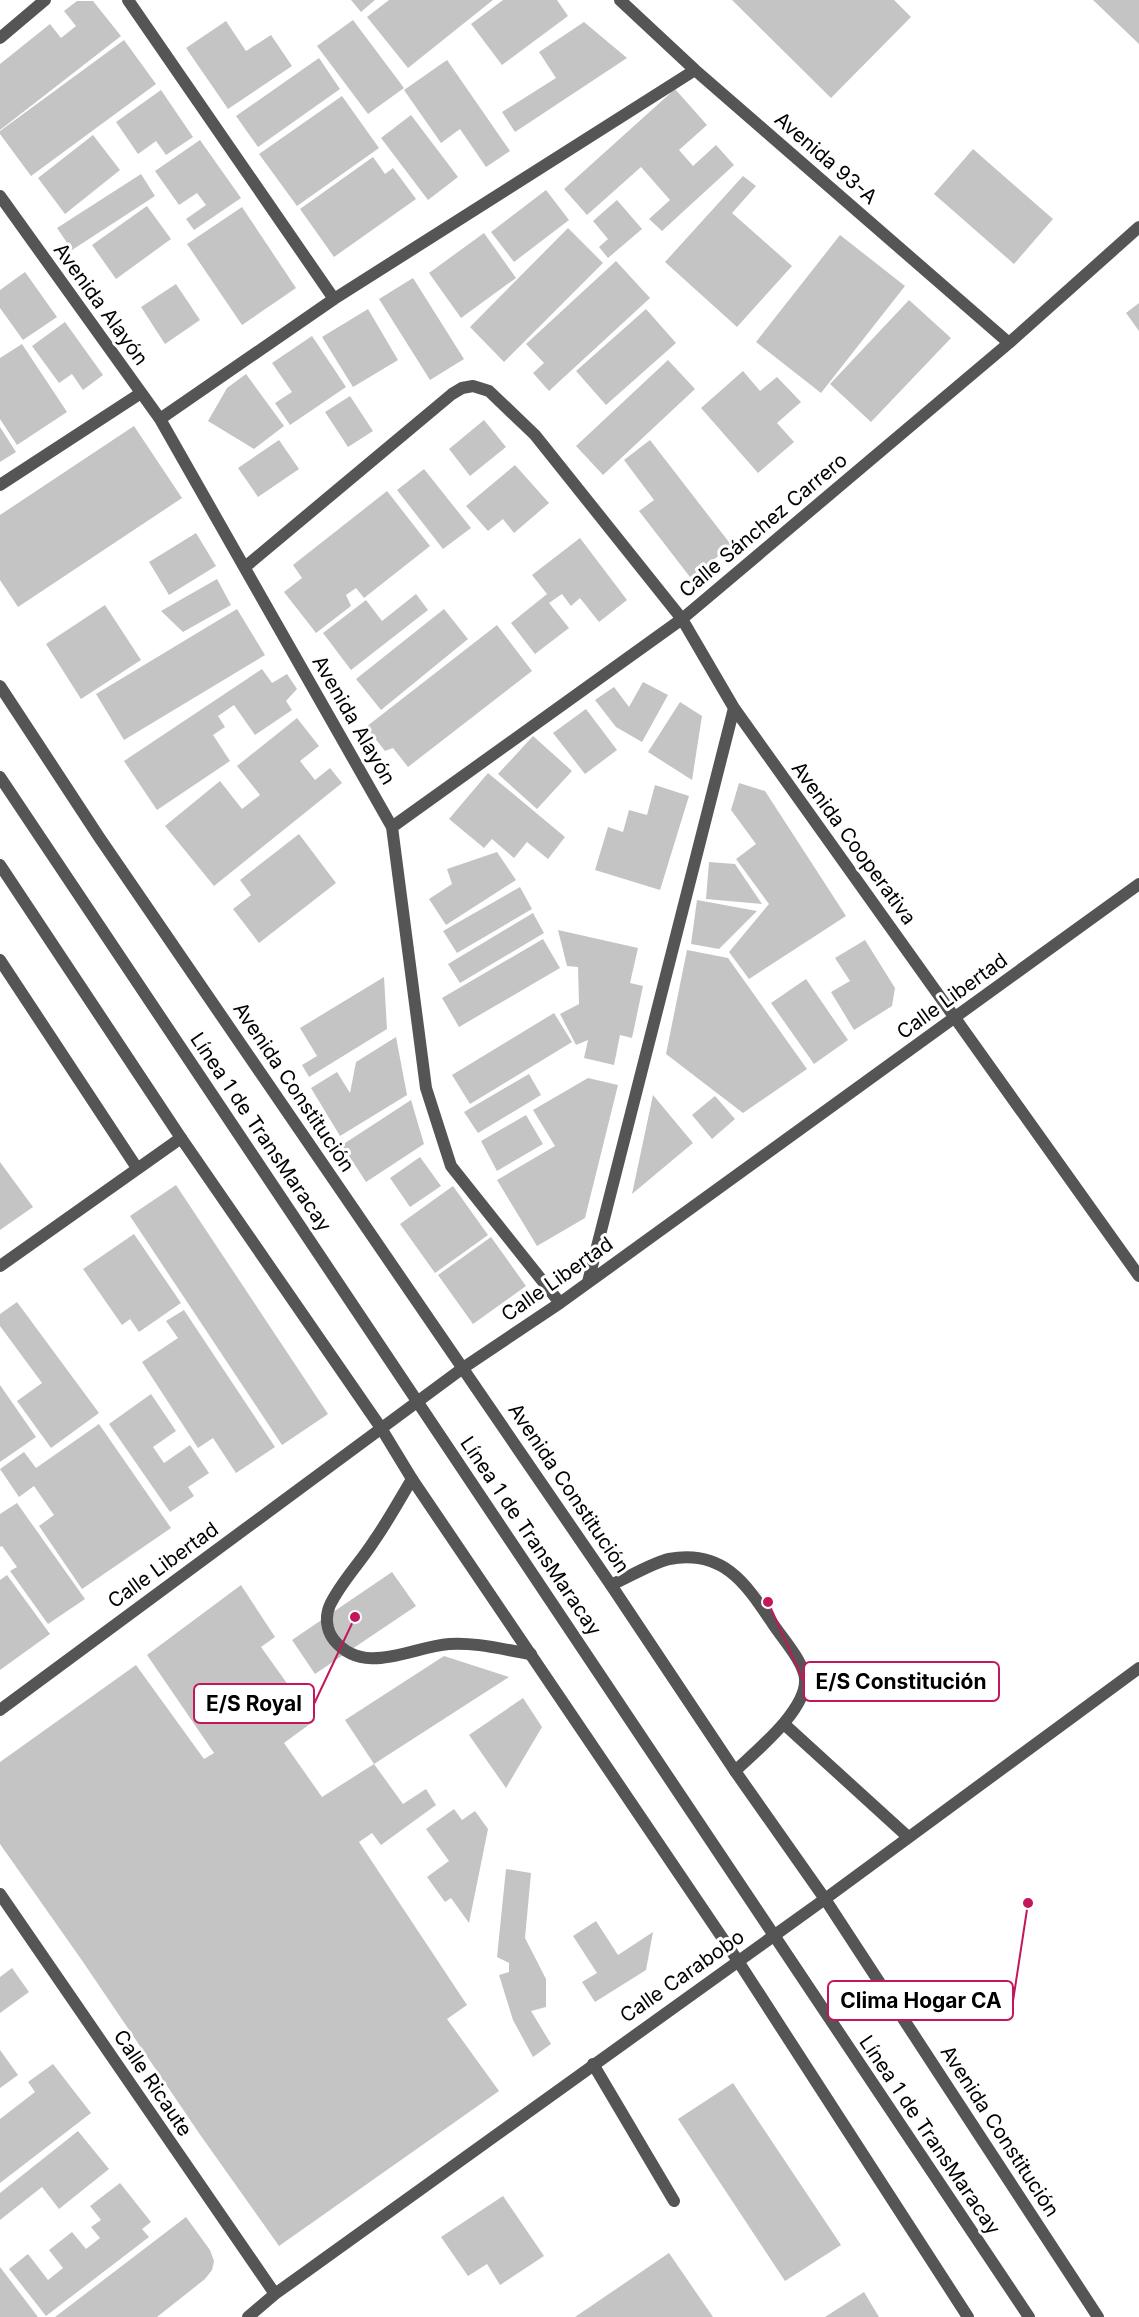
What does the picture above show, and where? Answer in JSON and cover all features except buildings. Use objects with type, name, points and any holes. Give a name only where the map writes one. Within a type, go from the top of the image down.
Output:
[{"type":"street","points":[[0,38],[45,0]]},
{"type":"street","points":[[128,0],[334,299]]},
{"type":"street","name":"Avenida 93-A","points":[[620,0],[695,70],[1009,343]]},
{"type":"street","points":[[160,419],[334,299],[695,70]]},
{"type":"street","name":"Avenida Alayón","points":[[0,196],[160,419],[392,827],[426,1088],[451,1166],[560,1303]]},
{"type":"street","name":"Calle Sánchez Carrero","points":[[392,827],[682,619],[1009,343],[1139,227]]},
{"type":"street","name":"Avenida Cooperativa","points":[[245,567],[462,388],[473,386],[489,391],[535,435],[682,619],[734,708],[1139,1276]]},
{"type":"street","points":[[0,485],[141,393]]},
{"type":"street","name":"Avenida Constitución","points":[[0,686],[99,837],[611,1585],[735,1771],[825,1899],[1098,2317]]},
{"type":"street","points":[[588,1282],[734,708]]},
{"type":"street","name":"Línea 1 de TransMaracay","points":[[0,777],[1029,2317]]},
{"type":"street","points":[[0,865],[181,1138],[381,1428],[412,1479],[738,1961],[968,2317]]},
{"type":"street","name":"Calle Libertad","points":[[0,1710],[463,1368],[560,1303],[1139,884]]},
{"type":"street","points":[[0,960],[137,1168]]},
{"type":"street","points":[[0,1266],[181,1138]]},
{"type":"street","points":[[412,1479],[374,1542],[329,1607],[327,1625],[332,1638],[343,1650],[357,1658],[380,1659],[450,1644],[531,1654]]},
{"type":"street","points":[[611,1585],[668,1559],[701,1558],[729,1570],[747,1586],[799,1662],[805,1679],[797,1706],[784,1724],[735,1771]]},
{"type":"street","name":"Calle Carabobo","points":[[248,2317],[275,2294],[774,1936],[907,1836],[1139,1668]]},
{"type":"street","points":[[784,1724],[907,1836]]},
{"type":"street","name":"Calle Ricaute","points":[[0,1894],[275,2294]]},
{"type":"street","points":[[593,2064],[674,2201]]},
{"type":"place","name":"E/S Constitución","points":[[768,1602]]},
{"type":"place","name":"E/S Royal","points":[[355,1617]]},
{"type":"place","name":"Clima Hogar CA","points":[[1028,1903]]}]
